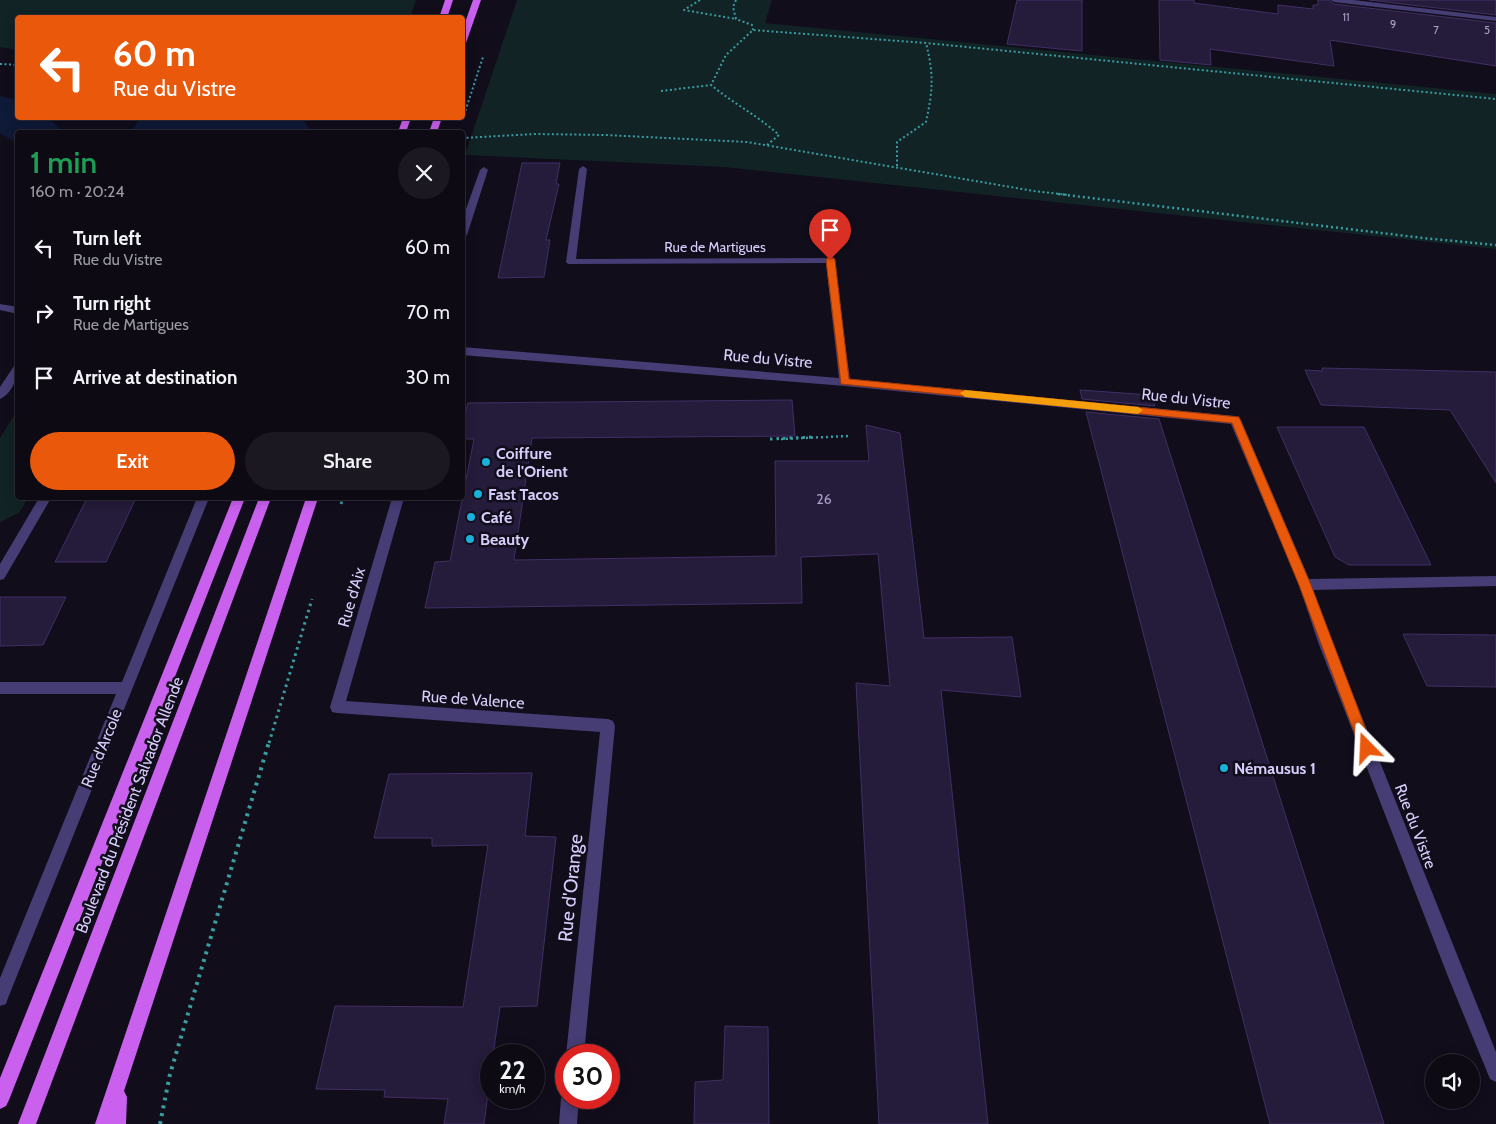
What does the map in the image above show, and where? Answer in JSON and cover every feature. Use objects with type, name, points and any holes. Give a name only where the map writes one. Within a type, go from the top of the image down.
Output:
[{"type":"main road","points":[[444,15],[449,0]]},
{"type":"main road","points":[[465,35],[477,0]]},
{"type":"main road","points":[[0,1100],[238,500]]},
{"type":"main road","name":"Boulevard du Président Salvador Allende","points":[[27,1124],[264,500]]},
{"type":"main road","points":[[104,1124],[311,500]]},
{"type":"main road","points":[[117,1124],[118,1082]]},
{"type":"street","points":[[1334,0],[1496,19]]},
{"type":"street","name":"Rue de Martigues","points":[[583,169],[571,262],[830,260],[845,382]]},
{"type":"street","points":[[465,226],[484,170]]},
{"type":"street","points":[[0,307],[15,310]]},
{"type":"street","name":"Rue du Vistre","points":[[465,350],[845,382],[1235,420],[1305,585],[1457,979],[1496,1073]]},
{"type":"street","points":[[0,395],[15,373]]},
{"type":"street","points":[[0,575],[44,500]]},
{"type":"street","name":"Rue d'Arcole","points":[[0,998],[202,500]]},
{"type":"street","name":"Rue d'Aix","points":[[337,707],[397,500]]},
{"type":"street","points":[[1305,585],[1496,581]]},
{"type":"street","points":[[0,688],[126,688]]},
{"type":"street","name":"Rue de Valence","points":[[337,707],[608,726]]},
{"type":"street","name":"Rue d'Orange","points":[[576,1044],[608,726]]},
{"type":"street","points":[[568,1124],[569,1109]]},
{"type":"path","points":[[700,0],[684,10],[736,18],[752,25],[753,30]]},
{"type":"path","points":[[736,0],[733,7],[736,18]]},
{"type":"path","points":[[661,91],[676,86],[697,89],[711,85],[726,55],[753,30],[926,43],[1496,99]]},
{"type":"path","points":[[897,166],[897,142],[926,122],[933,89],[931,62],[926,43]]},
{"type":"path","points":[[465,111],[483,57]]},
{"type":"path","points":[[0,64],[15,65]]},
{"type":"path","points":[[711,85],[731,102],[762,119],[779,135],[766,146]]},
{"type":"path","points":[[465,138],[536,134],[606,135],[747,142],[897,166],[1034,191],[1423,238],[1496,245]]},
{"type":"path","points":[[770,439],[849,436]]},
{"type":"path","points":[[340,507],[342,500]]},
{"type":"path","points":[[160,1124],[170,1074],[314,590]]},
{"type":"shaded area","points":[[0,0],[416,0],[411,15],[15,15],[15,50],[0,47]]},
{"type":"shaded area","points":[[517,0],[772,0],[765,23],[1496,94],[1496,249],[725,167],[465,155]]},
{"type":"shaded area","points":[[15,414],[15,500],[27,500],[19,513],[0,522],[0,438]]},
{"type":"building","points":[[1017,0],[1082,0],[1082,51],[1007,44]]},
{"type":"building","points":[[1159,0],[1194,0],[1194,3],[1278,14],[1278,5],[1313,9],[1313,5],[1318,5],[1318,0],[1328,0],[1334,4],[1496,23],[1496,66],[1330,40],[1334,66],[1210,49],[1211,65],[1160,60]]},
{"type":"building","points":[[1369,0],[1496,0],[1496,15]]},
{"type":"building","points":[[522,163],[560,163],[556,184],[559,184],[546,240],[550,240],[544,277],[498,278]]},
{"type":"building","points":[[1322,368],[1496,372],[1496,483],[1450,410],[1321,405],[1305,370],[1323,371]]},
{"type":"building","points":[[1080,390],[1151,395],[1155,406],[1082,399]]},
{"type":"building","points":[[792,400],[795,436],[532,438],[514,560],[776,556],[775,461],[869,461],[866,425],[900,433],[924,638],[1012,637],[1021,697],[941,690],[988,1124],[879,1124],[856,683],[890,686],[878,554],[801,557],[802,603],[425,608],[435,562],[450,561],[462,500],[465,500],[465,485],[474,439],[465,439],[465,415],[468,403]]},
{"type":"building","name":"Némausus 1","points":[[1086,412],[1159,419],[1384,1124],[1270,1124]]},
{"type":"building","points":[[1277,427],[1364,427],[1431,565],[1349,565],[1335,557]]},
{"type":"building","points":[[86,500],[135,500],[106,562],[55,562]]},
{"type":"building","points":[[0,597],[66,597],[43,645],[0,646]]},
{"type":"building","points":[[1403,634],[1496,635],[1496,687],[1427,686]]},
{"type":"building","points":[[532,773],[525,836],[556,837],[537,1006],[500,1007],[495,1044],[480,1044],[480,1109],[486,1109],[484,1124],[444,1124],[448,1099],[384,1097],[385,1090],[316,1089],[335,1006],[463,1007],[488,845],[432,846],[432,838],[374,838],[389,774]]},
{"type":"building","points":[[725,1026],[768,1027],[769,1124],[694,1124],[695,1082],[723,1080]]},
{"type":"waterway","points":[[0,111],[15,120]]},
{"type":"waterway","points":[[15,120],[33,130]]},
{"type":"waterway","points":[[169,130],[240,123],[275,130]]},
{"type":"slow traffic","points":[[965,393],[1138,410]]},
{"type":"place","name":"Coiffure de l'Orient","points":[[486,462]]},
{"type":"place","name":"Fast Tacos","points":[[478,494]]},
{"type":"place","name":"Café","points":[[471,517]]},
{"type":"place","name":"Beauty","points":[[470,539]]},
{"type":"place","name":"Némausus 1","points":[[1224,768]]},
{"type":"route","points":[[830,260],[845,382],[1235,420],[1305,585],[1325,642],[1367,748]]}]
